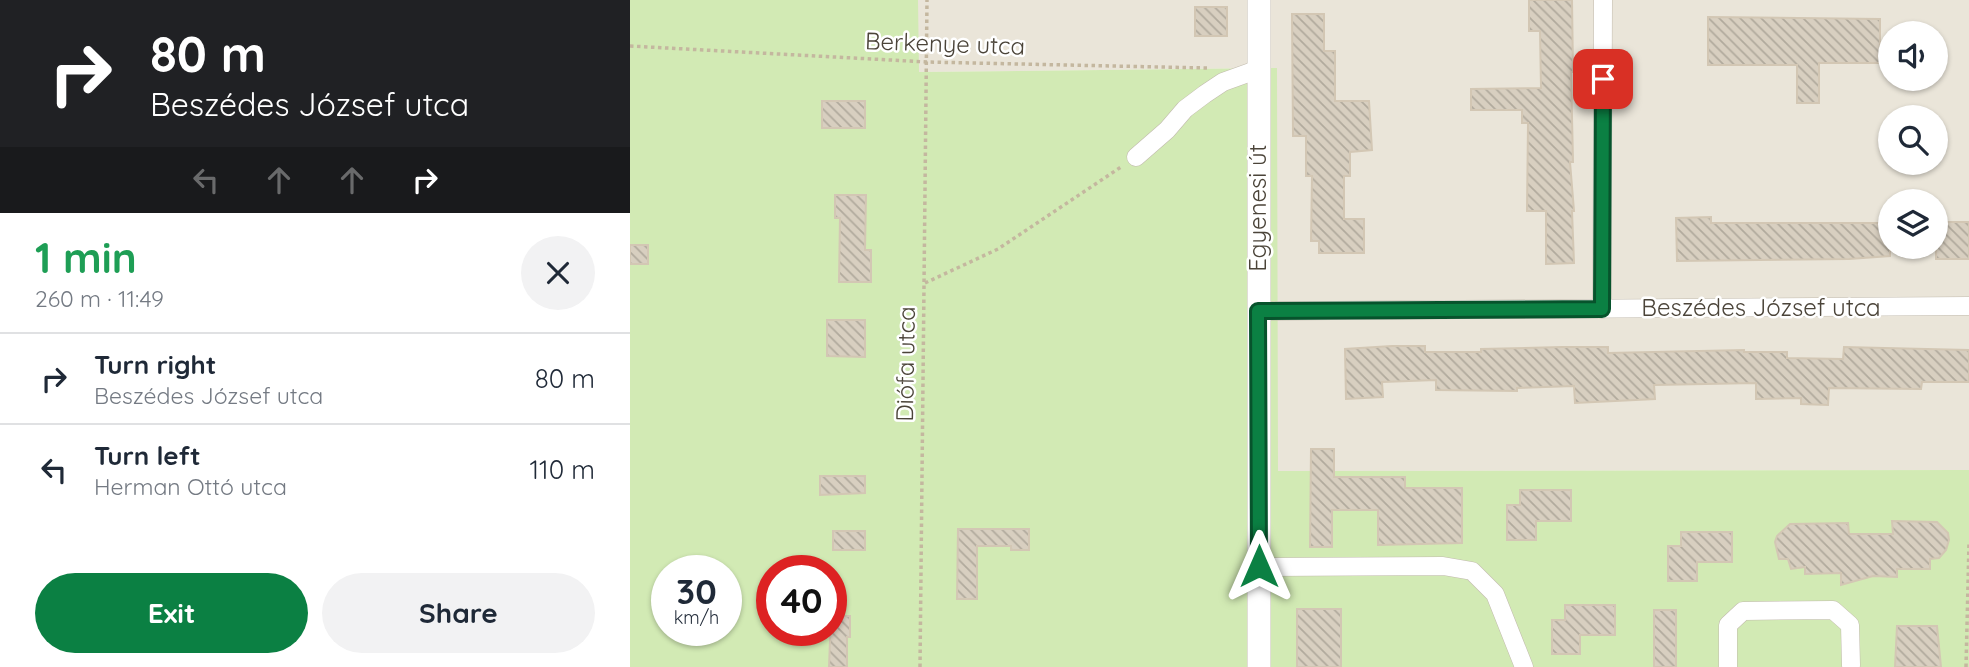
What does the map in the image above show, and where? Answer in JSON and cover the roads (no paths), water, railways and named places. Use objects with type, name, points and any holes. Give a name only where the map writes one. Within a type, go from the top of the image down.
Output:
[{"type":"street","name":"Egyenesi út","points":[[1259,0],[1259,667]]},
{"type":"street","points":[[1602,309],[1603,0]]},
{"type":"street","points":[[1136,157],[1167,131],[1185,109],[1205,94],[1223,82],[1259,69]]},
{"type":"street","name":"Beszédes József utca","points":[[1258,311],[1969,306]]},
{"type":"street","points":[[1259,566],[1444,566],[1472,571],[1495,594],[1524,667]]},
{"type":"street","points":[[1728,667],[1728,625],[1743,611],[1833,610],[1850,625],[1851,665]]}]
